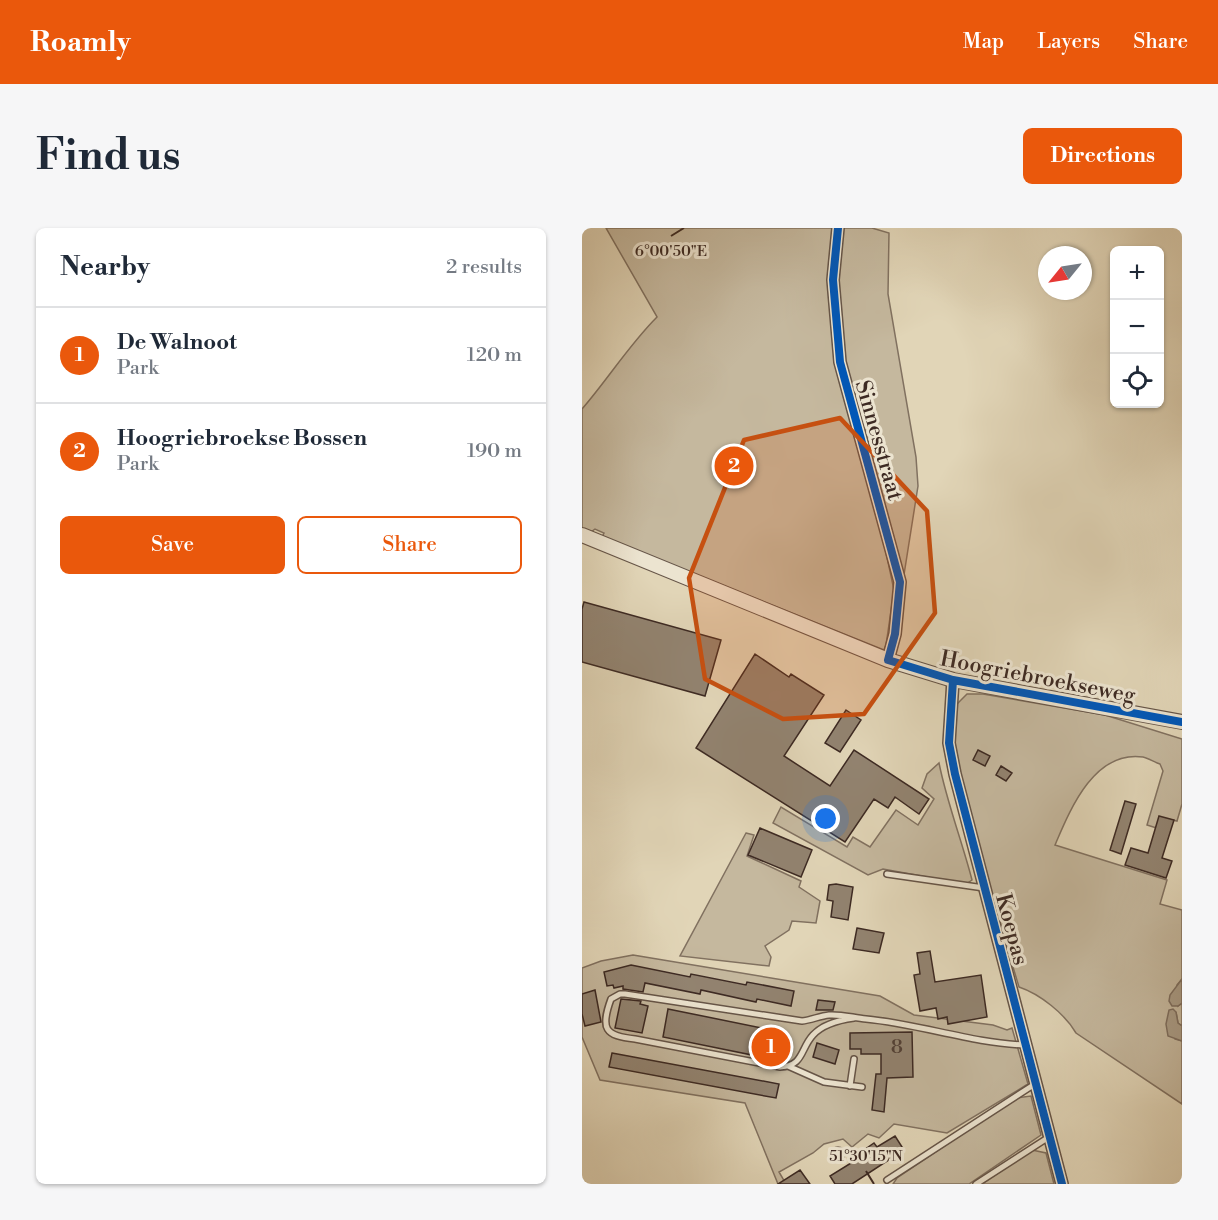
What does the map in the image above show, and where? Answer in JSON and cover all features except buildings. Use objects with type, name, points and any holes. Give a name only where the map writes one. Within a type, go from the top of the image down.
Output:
[{"type":"street","name":"Sinnesstraat","points":[[838,228],[833,280],[840,362],[900,582],[895,634],[888,660]]},
{"type":"street","name":"Hoogriebroekseweg","points":[[582,535],[888,660],[953,680],[1182,722]]},
{"type":"street","name":"Koepas","points":[[953,680],[948,743],[1062,1184]]},
{"type":"lane","points":[[887,874],[984,888]]},
{"type":"lane","points":[[854,1018],[820,1028],[812,1035],[795,1064],[780,1067],[616,1037],[607,1029],[611,999],[620,994],[802,1022],[830,1015],[904,1023],[999,1044],[1025,1045]]},
{"type":"lane","points":[[850,1086],[854,1059]]},
{"type":"lane","points":[[788,1066],[824,1082],[862,1087]]},
{"type":"lane","points":[[887,1180],[1035,1084]]},
{"type":"lane","points":[[976,1184],[1050,1137]]},
{"type":"highlighted area","points":[[840,418],[927,511],[935,613],[864,714],[783,719],[705,679],[689,578],[744,440]]},
{"type":"shaded area","points":[[606,228],[872,228],[889,233],[888,294],[916,457],[918,486],[903,581],[885,515],[885,548],[894,590],[884,650],[602,537],[604,533],[595,529],[591,532],[582,529],[582,409],[657,317]]},
{"type":"shaded area","points":[[967,694],[983,694],[1105,715],[1182,739],[1182,804],[1177,821],[1168,819],[1163,830],[1147,825],[1163,771],[1160,764],[1147,758],[1126,757],[1111,763],[1086,785],[1055,845],[1167,880],[1160,904],[1182,910],[1182,979],[1177,985],[1178,1006],[1182,1003],[1182,1026],[1178,1023],[1176,1012],[1175,1039],[1182,1041],[1182,1104],[1076,1033],[1051,1005],[1019,987],[955,756],[955,706]]},
{"type":"shaded area","points":[[939,763],[972,880],[966,884],[883,869],[868,875],[773,823],[781,807],[847,847],[853,837],[870,847],[896,810],[918,825],[934,799],[922,788],[927,774]]},
{"type":"shaded area","points":[[746,833],[754,835],[747,856],[801,881],[799,887],[820,901],[816,923],[792,921],[789,930],[765,946],[771,957],[769,966],[680,956]]},
{"type":"shaded area","points":[[633,955],[880,996],[914,1015],[993,1025],[1007,1030],[1012,1028],[1028,1084],[947,1133],[894,1124],[879,1138],[868,1134],[852,1147],[843,1139],[824,1144],[813,1153],[779,1172],[786,1184],[778,1184],[745,1103],[600,1080],[582,1037],[582,968],[601,961]]},
{"type":"shaded area","points":[[1182,979],[1182,1003],[1172,1006],[1169,1001],[1170,995]]},
{"type":"shaded area","points":[[1173,1009],[1176,1012],[1178,1023],[1182,1026],[1182,1041],[1168,1036],[1166,1024],[1169,1010]]},
{"type":"shaded area","points":[[1031,1096],[1041,1135],[969,1184],[893,1184],[897,1178],[1016,1098]]},
{"type":"shaded area","points":[[835,1147],[841,1147],[845,1154],[841,1161],[835,1161],[831,1157],[831,1151]]},
{"type":"shaded area","points":[[1032,1150],[1046,1153],[1054,1184],[982,1184]]},
{"type":"cycle path","points":[[838,228],[833,280],[840,362],[900,582],[895,634],[888,660],[953,680],[1182,722]]},
{"type":"cycle path","points":[[953,680],[949,743],[955,774],[1062,1184]]},
{"type":"place","name":"Hoogriebroekse Bossen","points":[[734,466]]},
{"type":"place","name":"De Walnoot","points":[[771,1047]]}]
